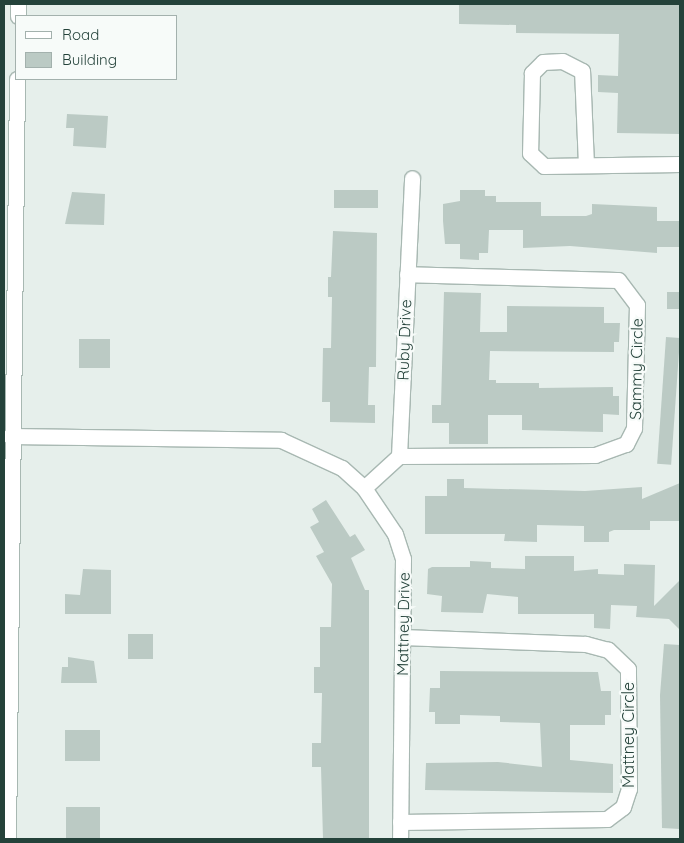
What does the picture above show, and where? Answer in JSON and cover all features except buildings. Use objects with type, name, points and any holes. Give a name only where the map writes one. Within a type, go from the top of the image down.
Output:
[{"type":"street","points":[[586,165],[582,71],[562,61],[543,62],[532,73],[530,152],[544,166],[680,164]]},
{"type":"street","points":[[8,839],[10,436],[17,80]]},
{"type":"street","name":"Ruby Drive","points":[[399,456],[412,178]]},
{"type":"street","name":"Sammy Circle","points":[[399,456],[595,455],[626,444],[634,428],[637,305],[618,280],[407,274]]},
{"type":"street","name":"Mattney Drive","points":[[10,436],[281,440],[342,468],[364,488],[395,534],[403,560],[400,839]]},
{"type":"street","points":[[364,488],[399,456]]},
{"type":"street","name":"Mattney Circle","points":[[400,822],[607,819],[623,807],[629,789],[628,669],[608,650],[584,644],[403,637]]}]
